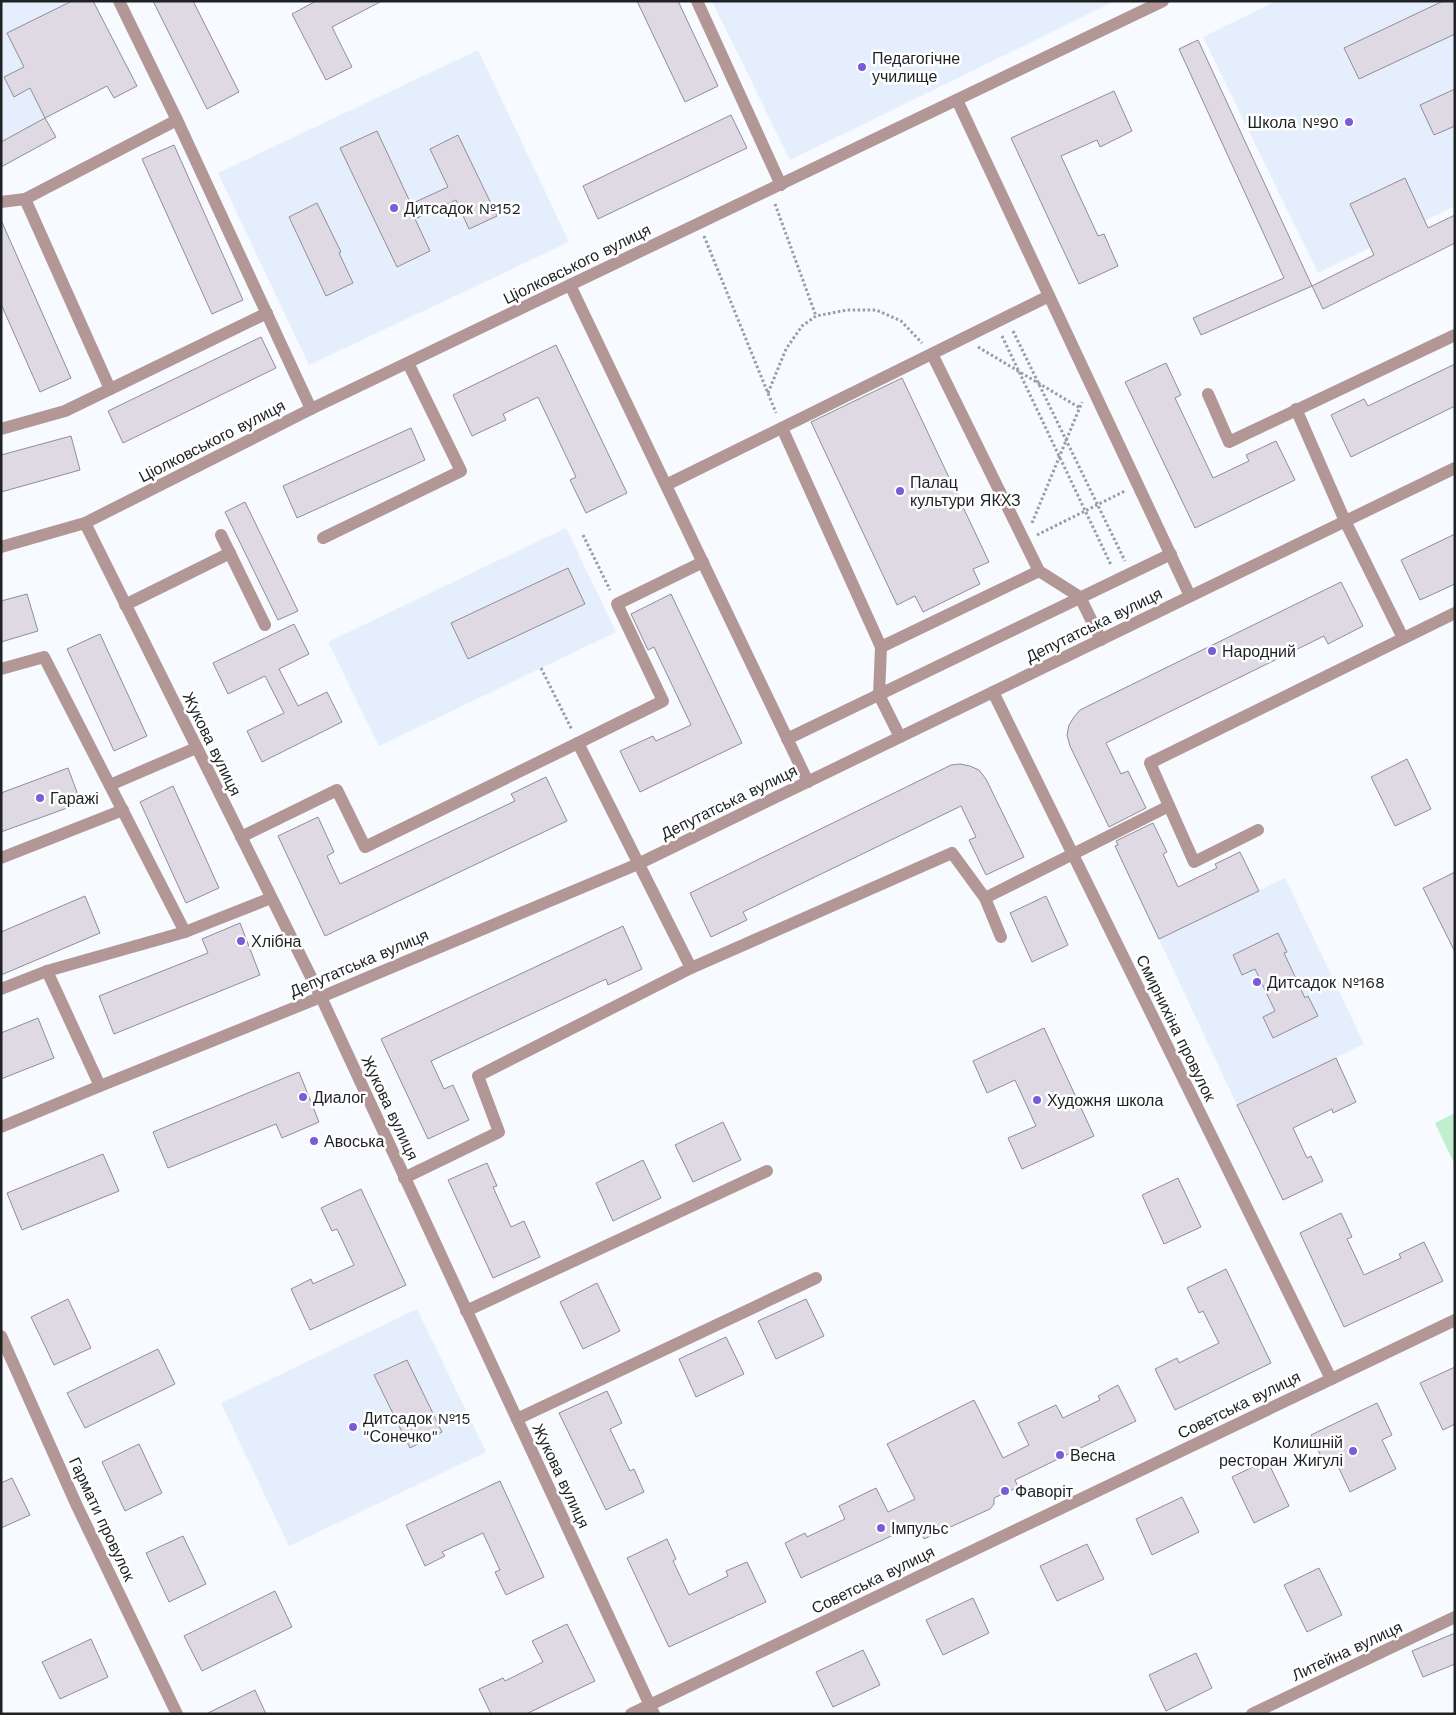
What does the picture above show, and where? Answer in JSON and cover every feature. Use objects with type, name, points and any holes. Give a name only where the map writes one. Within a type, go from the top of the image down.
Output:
[{"type":"street","points":[[119,1],[177,120],[311,410]]},
{"type":"street","points":[[697,1],[775,187]]},
{"type":"street","name":"Ціолковського вулиця","points":[[1,547],[84,523],[408,363],[1164,1]]},
{"type":"street","points":[[957,100],[1190,596]]},
{"type":"street","points":[[1,202],[25,198],[177,120]]},
{"type":"street","points":[[25,198],[110,389]]},
{"type":"street","points":[[570,285],[808,782]]},
{"type":"street","points":[[666,485],[1049,296]]},
{"type":"street","points":[[1,429],[65,411],[267,313]]},
{"type":"street","points":[[1208,394],[1229,442],[1455,335]]},
{"type":"street","points":[[932,354],[1039,571],[1080,597],[1101,640]]},
{"type":"street","points":[[323,538],[461,471],[408,363]]},
{"type":"street","points":[[1296,410],[1345,521],[1403,638]]},
{"type":"street","points":[[782,428],[881,647],[879,695],[900,737]]},
{"type":"street","name":"Депутатська вулиця","points":[[1,1127],[321,997],[638,864],[1455,468]]},
{"type":"street","name":"Жукова вулиця","points":[[84,523],[321,997],[652,1709]]},
{"type":"street","points":[[221,535],[265,625]]},
{"type":"street","points":[[125,605],[230,553]]},
{"type":"street","points":[[788,739],[1170,554]]},
{"type":"street","points":[[240,838],[337,790],[365,848],[663,701],[617,604],[703,562]]},
{"type":"street","points":[[881,647],[1039,571]]},
{"type":"street","points":[[1258,830],[1194,862],[1150,763],[1455,613]]},
{"type":"street","points":[[1,670],[44,657],[185,932]]},
{"type":"street","name":"Смирнихіна провулок","points":[[993,692],[1330,1379]]},
{"type":"street","points":[[578,743],[691,968]]},
{"type":"street","points":[[110,785],[196,748]]},
{"type":"street","points":[[985,898],[1170,806]]},
{"type":"street","points":[[1,858],[123,810]]},
{"type":"street","points":[[404,1178],[499,1132],[478,1076],[691,968],[952,853],[985,898],[1001,937]]},
{"type":"street","points":[[1,989],[47,971],[185,932],[271,898]]},
{"type":"street","points":[[47,971],[100,1086]]},
{"type":"street","points":[[466,1311],[768,1172]]},
{"type":"street","points":[[517,1419],[816,1278]]},
{"type":"street","name":"Советська вулиця","points":[[631,1714],[652,1709],[1455,1320]]},
{"type":"street","name":"Гармати провулок","points":[[1,1336],[77,1506],[176,1714]]},
{"type":"street","name":"Литейна вулиця","points":[[1252,1714],[1455,1617]]},
{"type":"path","points":[[775,187],[816,316]]},
{"type":"path","points":[[698,224],[782,428]]},
{"type":"path","points":[[768,393],[786,349],[802,326],[816,316],[847,310],[876,310],[901,321],[932,354]]},
{"type":"path","points":[[1001,319],[1019,372],[1118,579]]},
{"type":"path","points":[[1001,319],[1038,383],[1130,573]]},
{"type":"path","points":[[963,338],[1080,408]]},
{"type":"path","points":[[1024,541],[1090,383]]},
{"type":"path","points":[[1024,541],[1138,485]]},
{"type":"path","points":[[583,535],[617,604]]},
{"type":"path","points":[[541,668],[578,743]]},
{"type":"shaded area","points":[[1,1],[64,1],[97,65],[35,97],[45,118],[1,142]]},
{"type":"shaded area","name":"Педагогічне училище","points":[[712,1],[1115,1],[790,160]]},
{"type":"shaded area","name":"Школа №90","points":[[1276,1],[1455,1],[1455,206],[1318,273],[1203,37]]},
{"type":"shaded area","name":"Дитсадок №152","points":[[478,50],[569,242],[309,365],[218,173]]},
{"type":"shaded area","points":[[566,528],[616,632],[379,746],[328,642]]},
{"type":"shaded area","name":"Дитсадок №168","points":[[1285,878],[1364,1044],[1237,1105],[1159,939]]},
{"type":"shaded area","name":"Дитсадок №15 \"Сонечко\"","points":[[417,1309],[486,1452],[289,1546],[221,1403]]},
{"type":"green space","points":[[1455,1113],[1455,1165],[1435,1123]]},
{"type":"building","points":[[72,1],[93,1],[137,86],[114,98],[107,86],[45,118],[30,88],[14,97],[4,77],[24,67],[7,33]]},
{"type":"building","points":[[153,1],[193,1],[239,92],[207,109]]},
{"type":"building","points":[[316,1],[382,1],[332,27],[352,67],[326,80],[292,14]]},
{"type":"building","points":[[637,1],[678,1],[718,86],[685,102]]},
{"type":"building","points":[[1443,1],[1455,1],[1455,34],[1359,79],[1344,48]]},
{"type":"building","points":[[1198,40],[1312,286],[1201,335],[1193,318],[1284,278],[1179,49]]},
{"type":"building","points":[[1455,89],[1455,126],[1434,135],[1420,105]]},
{"type":"building","points":[[1114,91],[1132,131],[1100,147],[1097,140],[1061,156],[1098,236],[1104,234],[1118,266],[1079,284],[1011,138]]},
{"type":"building","points":[[731,115],[747,148],[598,219],[583,186]]},
{"type":"building","points":[[45,118],[56,137],[1,167],[1,142]]},
{"type":"building","points":[[377,131],[411,204],[448,187],[430,149],[458,135],[497,216],[469,229],[456,200],[415,219],[430,251],[397,267],[340,148]]},
{"type":"building","points":[[174,145],[243,300],[212,314],[142,159]]},
{"type":"building","points":[[1405,178],[1428,228],[1455,215],[1455,243],[1323,309],[1312,286],[1374,255],[1350,204]]},
{"type":"building","points":[[317,203],[341,252],[339,253],[353,283],[326,296],[289,217]]},
{"type":"building","points":[[1,220],[71,378],[40,392],[1,304]]},
{"type":"building","points":[[261,337],[276,368],[123,443],[108,411]]},
{"type":"building","points":[[556,345],[627,493],[586,513],[570,480],[576,477],[538,397],[503,414],[506,420],[472,436],[453,395]]},
{"type":"building","points":[[1166,363],[1181,395],[1175,398],[1213,478],[1249,461],[1246,455],[1276,441],[1295,480],[1195,528],[1125,382]]},
{"type":"building","points":[[1455,364],[1455,406],[1351,457],[1331,415],[1364,399],[1368,406]]},
{"type":"building","name":"Палац культури ЯКХЗ","points":[[902,378],[989,562],[973,569],[980,584],[923,612],[915,596],[897,605],[811,422]]},
{"type":"building","points":[[411,428],[425,460],[297,518],[283,486]]},
{"type":"building","points":[[71,436],[80,470],[1,492],[1,455]]},
{"type":"building","points":[[245,502],[298,611],[278,620],[225,512]]},
{"type":"building","points":[[1455,534],[1455,584],[1420,600],[1401,560]]},
{"type":"building","points":[[568,568],[585,604],[468,659],[451,623]]},
{"type":"building","points":[[1341,582],[1363,626],[1328,644],[1324,636],[1106,743],[1121,774],[1128,771],[1146,808],[1109,827],[1070,746],[1067,735],[1069,725],[1080,710]]},
{"type":"building","points":[[27,594],[38,631],[1,642],[1,601]]},
{"type":"building","points":[[671,594],[742,743],[640,792],[620,751],[653,736],[656,741],[691,725],[654,647],[648,650],[631,614]]},
{"type":"building","points":[[294,624],[309,654],[279,669],[298,706],[327,692],[342,722],[262,762],[247,731],[284,713],[265,676],[228,694],[213,663]]},
{"type":"building","points":[[100,634],[147,736],[114,751],[67,649]]},
{"type":"building","points":[[1407,759],[1431,809],[1395,826],[1371,777]]},
{"type":"building","points":[[960,764],[979,770],[986,779],[1024,857],[986,875],[969,840],[976,837],[961,806],[743,912],[747,920],[711,937],[690,893],[951,765]]},
{"type":"building","name":"Гаражі","points":[[68,768],[81,803],[1,832],[1,793]]},
{"type":"building","points":[[546,777],[567,821],[325,936],[278,836],[318,817],[334,852],[327,856],[340,884],[515,801],[511,794]]},
{"type":"building","points":[[173,786],[219,888],[186,903],[140,802]]},
{"type":"building","points":[[1153,823],[1167,852],[1163,854],[1178,887],[1217,868],[1215,864],[1240,852],[1259,891],[1159,939],[1115,846],[1118,845],[1116,841]]},
{"type":"building","points":[[1455,872],[1455,952],[1423,888]]},
{"type":"building","points":[[85,896],[100,933],[1,975],[1,932]]},
{"type":"building","points":[[1046,896],[1068,945],[1032,962],[1010,913]]},
{"type":"building","points":[[240,923],[260,975],[114,1034],[99,996],[208,953],[202,939]]},
{"type":"building","points":[[623,926],[642,969],[608,985],[606,979],[431,1061],[444,1089],[453,1085],[469,1120],[428,1139],[381,1039]]},
{"type":"building","points":[[1278,933],[1287,952],[1284,953],[1305,998],[1308,996],[1318,1016],[1273,1038],[1263,1017],[1275,1011],[1255,969],[1242,975],[1233,955]]},
{"type":"building","points":[[38,1018],[54,1058],[1,1079],[1,1033]]},
{"type":"building","points":[[1044,1028],[1094,1136],[1022,1169],[1008,1138],[1036,1126],[1015,1080],[987,1093],[973,1061]]},
{"type":"building","points":[[1336,1058],[1356,1102],[1333,1113],[1332,1109],[1293,1128],[1307,1158],[1311,1156],[1323,1181],[1283,1200],[1237,1105]]},
{"type":"building","points":[[299,1072],[319,1122],[282,1138],[276,1124],[168,1168],[153,1132]]},
{"type":"building","points":[[723,1122],[741,1160],[693,1182],[675,1145]]},
{"type":"building","points":[[103,1154],[119,1191],[22,1230],[7,1193]]},
{"type":"building","points":[[643,1160],[661,1198],[613,1221],[596,1183]]},
{"type":"building","points":[[487,1163],[497,1186],[493,1187],[511,1227],[524,1221],[540,1257],[493,1278],[448,1180]]},
{"type":"building","points":[[1178,1178],[1201,1227],[1164,1244],[1142,1195]]},
{"type":"building","points":[[361,1189],[406,1285],[310,1330],[291,1289],[311,1279],[313,1284],[354,1265],[337,1229],[332,1231],[321,1208]]},
{"type":"building","points":[[1341,1213],[1352,1237],[1347,1239],[1364,1275],[1401,1258],[1399,1254],[1424,1242],[1443,1281],[1344,1327],[1300,1233]]},
{"type":"building","points":[[1226,1269],[1271,1363],[1175,1410],[1155,1369],[1177,1358],[1179,1363],[1219,1343],[1203,1311],[1199,1313],[1187,1288]]},
{"type":"building","points":[[597,1283],[620,1331],[583,1349],[560,1302]]},
{"type":"building","points":[[68,1299],[91,1348],[54,1365],[31,1317]]},
{"type":"building","points":[[806,1299],[824,1336],[776,1359],[758,1321]]},
{"type":"building","points":[[726,1337],[744,1374],[696,1397],[679,1359]]},
{"type":"building","points":[[158,1349],[175,1384],[85,1428],[67,1393]]},
{"type":"building","points":[[407,1360],[442,1432],[410,1448],[374,1375]]},
{"type":"building","points":[[1455,1367],[1455,1424],[1443,1430],[1420,1383]]},
{"type":"building","points":[[1118,1385],[1136,1421],[1015,1480],[1018,1487],[994,1498],[994,1504],[990,1509],[924,1539],[917,1524],[801,1578],[785,1543],[805,1533],[807,1537],[845,1519],[839,1506],[876,1488],[888,1512],[915,1499],[887,1444],[974,1400],[1003,1458],[1029,1445],[1018,1423],[1056,1405],[1063,1418],[1100,1400],[1098,1396]]},
{"type":"building","points":[[607,1391],[622,1423],[610,1429],[630,1471],[634,1469],[644,1492],[606,1510],[559,1413]]},
{"type":"building","name":"Колишній ресторан Жигулі","points":[[1377,1403],[1392,1435],[1382,1440],[1396,1469],[1350,1492],[1336,1462],[1326,1467],[1311,1435]]},
{"type":"building","points":[[139,1444],[162,1493],[125,1511],[102,1462]]},
{"type":"building","points":[[1267,1460],[1289,1506],[1254,1523],[1232,1477]]},
{"type":"building","points":[[12,1478],[30,1515],[1,1528],[1,1483]]},
{"type":"building","points":[[500,1481],[544,1577],[506,1595],[495,1572],[500,1570],[483,1533],[442,1552],[445,1556],[425,1566],[406,1525]]},
{"type":"building","points":[[1182,1497],[1199,1532],[1152,1555],[1136,1519]]},
{"type":"building","points":[[183,1536],[206,1584],[169,1602],[146,1553]]},
{"type":"building","points":[[667,1539],[676,1559],[673,1561],[689,1595],[728,1576],[726,1571],[747,1562],[766,1602],[669,1647],[627,1558]]},
{"type":"building","points":[[1087,1544],[1104,1579],[1057,1601],[1040,1566]]},
{"type":"building","points":[[1319,1568],[1342,1615],[1307,1632],[1284,1585]]},
{"type":"building","points":[[275,1591],[292,1627],[202,1671],[184,1636]]},
{"type":"building","points":[[973,1598],[989,1633],[943,1655],[926,1620]]},
{"type":"building","points":[[567,1624],[595,1681],[526,1714],[491,1714],[479,1689],[503,1678],[505,1681],[543,1662],[532,1641]]},
{"type":"building","points":[[1455,1633],[1455,1664],[1423,1677],[1412,1651]]},
{"type":"building","points":[[91,1639],[108,1677],[60,1699],[42,1662]]},
{"type":"building","points":[[863,1650],[880,1685],[833,1707],[816,1672]]},
{"type":"building","points":[[1196,1653],[1212,1688],[1166,1711],[1149,1675]]},
{"type":"building","points":[[255,1690],[266,1714],[206,1714]]},
{"type":"place","name":"Педагогічне училище","points":[[862,67]]},
{"type":"place","name":"Школа №90","points":[[1349,122]]},
{"type":"place","name":"Дитсадок №152","points":[[394,208]]},
{"type":"place","name":"Палац культури ЯКХЗ","points":[[900,491]]},
{"type":"place","name":"Народний","points":[[1212,651]]},
{"type":"place","name":"Гаражі","points":[[40,798]]},
{"type":"place","name":"Хлібна","points":[[241,941]]},
{"type":"place","name":"Дитсадок №168","points":[[1257,982]]},
{"type":"place","name":"Диалог","points":[[303,1097]]},
{"type":"place","name":"Художня школа","points":[[1037,1100]]},
{"type":"place","name":"Авоська","points":[[314,1141]]},
{"type":"place","name":"Дитсадок №15 \"Сонечко\"","points":[[353,1427]]},
{"type":"place","name":"Колишній ресторан Жигулі","points":[[1353,1451]]},
{"type":"place","name":"Весна","points":[[1060,1455]]},
{"type":"place","name":"Фаворіт","points":[[1005,1491]]},
{"type":"place","name":"Імпульс","points":[[881,1528]]}]
